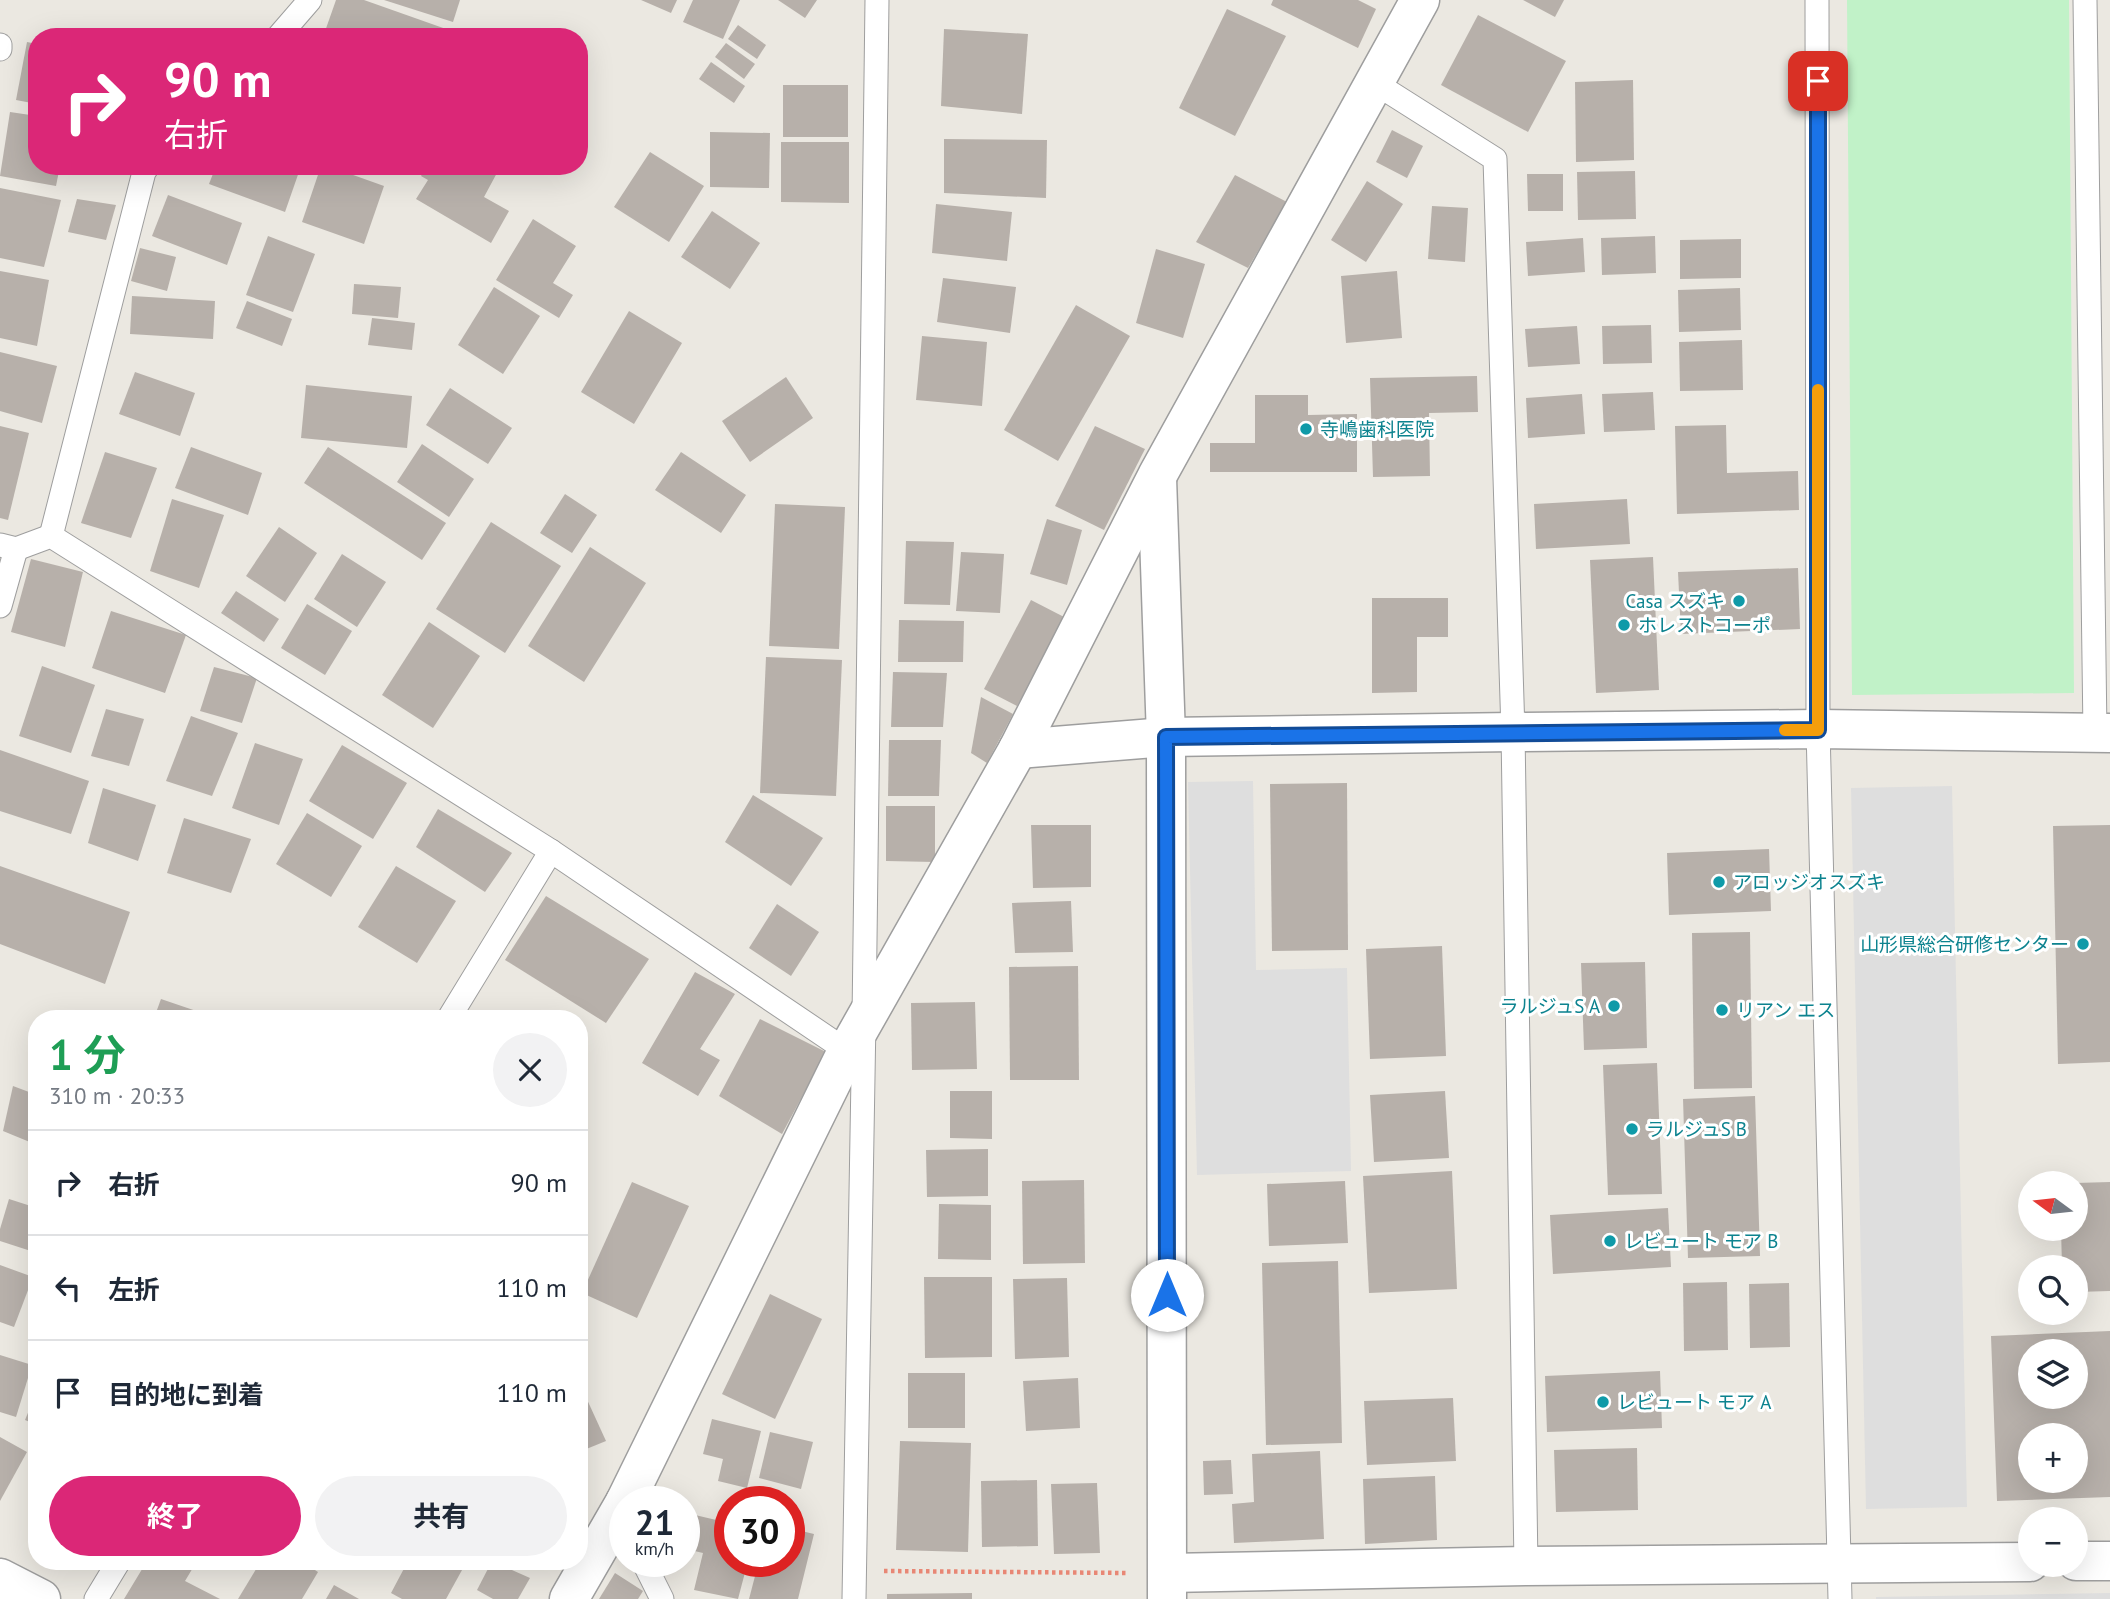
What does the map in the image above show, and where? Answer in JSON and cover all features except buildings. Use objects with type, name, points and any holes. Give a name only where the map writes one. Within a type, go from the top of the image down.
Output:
[{"type":"street","points":[[636,1486],[855,1035],[1018,749],[1157,476],[1420,0]]},
{"type":"street","points":[[1157,476],[1166,737],[1168,1586],[1526,1566],[1840,1582],[2018,1563]]},
{"type":"street","points":[[1018,749],[1166,737],[1818,730],[2102,733]]},
{"type":"street","points":[[588,1568],[609,1534]]},
{"type":"street","points":[[2088,1561],[2110,1561]]},
{"type":"street","points":[[569,1599],[587,1570]]},
{"type":"street","points":[[0,1578],[41,1599]]},
{"type":"lane","points":[[286,28],[310,0]]},
{"type":"lane","points":[[854,1599],[855,1035],[877,0]]},
{"type":"lane","points":[[1817,0],[1818,730],[1840,1582]]},
{"type":"lane","points":[[2085,0],[2102,733]]},
{"type":"lane","points":[[1375,83],[1495,159],[1513,732],[1526,1566]]},
{"type":"lane","points":[[51,536],[143,175]]},
{"type":"lane","points":[[0,606],[8,547],[51,536],[551,851],[855,1035]]},
{"type":"lane","points":[[454,1010],[551,851]]},
{"type":"lane","points":[[96,1599],[114,1570]]},
{"type":"lane","points":[[651,1577],[662,1599]]},
{"type":"path","points":[[856,1571],[1168,1586]]},
{"type":"green space","points":[[1847,0],[2069,0],[2074,693],[1852,695]]},
{"type":"shaded area","points":[[1253,781],[1256,970],[1347,968],[1351,1171],[1197,1175],[1188,782]]},
{"type":"shaded area","points":[[1952,786],[1967,1507],[1866,1509],[1851,788]]},
{"type":"shaded area","points":[[2110,1593],[2110,1599],[1876,1599],[1876,1597]]},
{"type":"slow traffic","points":[[1785,730],[1818,730],[1818,390]]},
{"type":"place","name":"寺嶋歯科医院","points":[[1306,429]]},
{"type":"place","name":"Casa スズキ","points":[[1739,601]]},
{"type":"place","name":"ホレストコーポ","points":[[1624,625]]},
{"type":"place","name":"アロッジオスズキ","points":[[1719,882]]},
{"type":"place","name":"山形県総合研修センター","points":[[2083,944]]},
{"type":"place","name":"ラルジュS A","points":[[1614,1006]]},
{"type":"place","name":"リアン エス","points":[[1722,1010]]},
{"type":"place","name":"ラルジュS B","points":[[1632,1129]]},
{"type":"place","name":"レビュート モア B","points":[[1610,1241]]},
{"type":"place","name":"レビュート モア A","points":[[1603,1402]]},
{"type":"route","points":[[1167,1295],[1166,737],[1818,730],[1818,81]]}]
